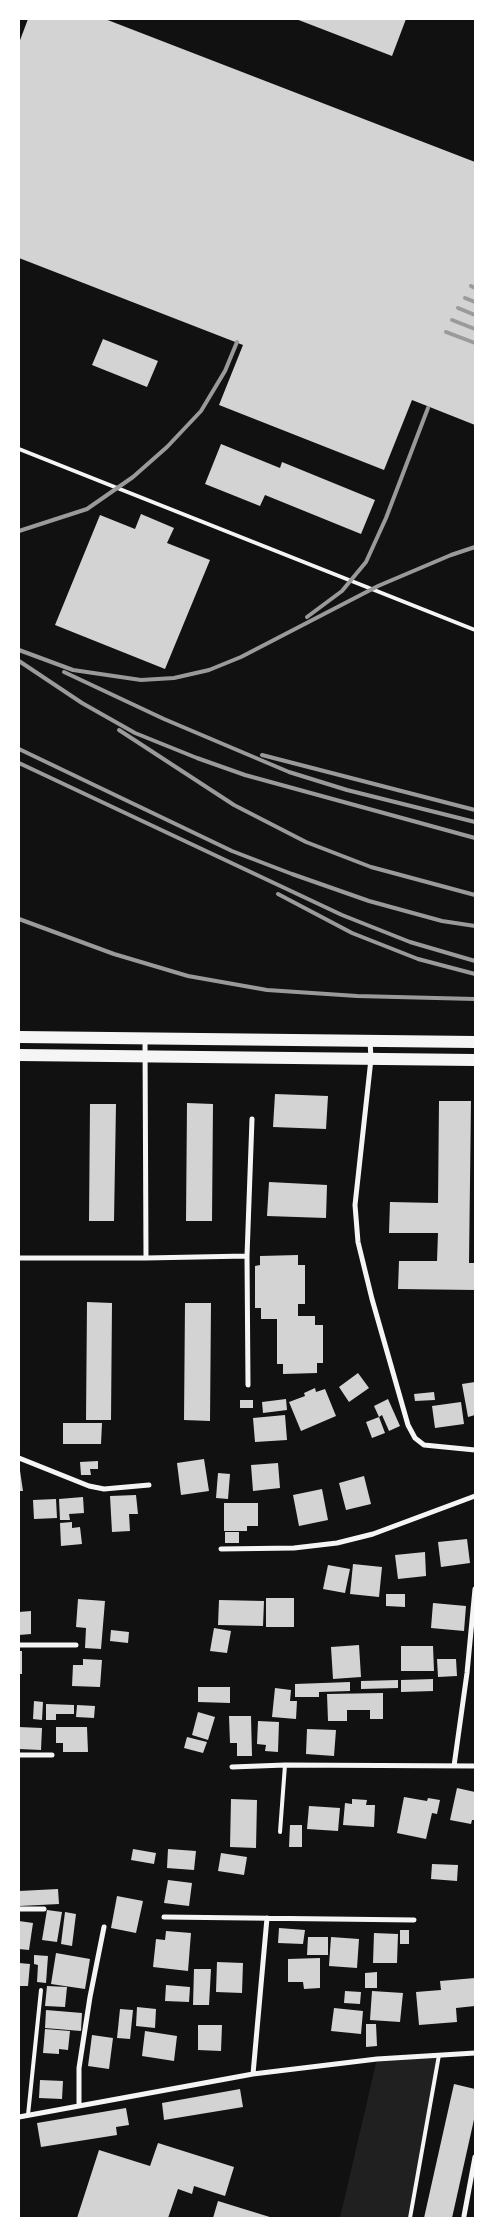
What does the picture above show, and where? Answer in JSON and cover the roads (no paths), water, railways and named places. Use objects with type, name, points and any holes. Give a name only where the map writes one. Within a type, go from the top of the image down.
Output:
[{"type":"main road","points":[[19,1037],[475,1042]]},
{"type":"main road","points":[[19,1055],[475,1060]]},
{"type":"street","points":[[144,1038],[146,1258]]},
{"type":"street","points":[[370,1041],[371,1058],[354,1205],[358,1242],[372,1299],[408,1425],[415,1438],[424,1445],[475,1450]]},
{"type":"street","points":[[248,1385],[247,1256],[252,1119]]},
{"type":"street","points":[[19,1258],[247,1256]]},
{"type":"street","points":[[19,1458],[89,1486],[104,1488],[149,1485]]},
{"type":"street","points":[[221,1549],[294,1548],[337,1543],[373,1534],[475,1496]]},
{"type":"street","points":[[454,1766],[467,1673],[475,1588]]},
{"type":"street","points":[[19,1644],[76,1645]]},
{"type":"street","points":[[19,1755],[52,1755]]},
{"type":"street","points":[[232,1767],[285,1765],[475,1766]]},
{"type":"street","points":[[19,1909],[44,1909]]},
{"type":"street","points":[[164,1917],[414,1920]]},
{"type":"street","points":[[253,2074],[267,1918]]},
{"type":"street","points":[[79,2106],[79,2068],[90,1997],[104,1927]]},
{"type":"street","points":[[19,2117],[253,2074],[377,2059],[475,2053]]},
{"type":"street","points":[[464,2216],[475,2157]]},
{"type":"lane","points":[[19,449],[475,630]]},
{"type":"lane","points":[[280,1832],[285,1765]]},
{"type":"lane","points":[[28,2114],[41,1990]]},
{"type":"lane","points":[[410,2218],[439,2055]]},
{"type":"railway","points":[[471,286],[475,288]]},
{"type":"railway","points":[[465,298],[475,302]]},
{"type":"railway","points":[[458,308],[475,315]]},
{"type":"railway","points":[[452,320],[475,329]]},
{"type":"railway","points":[[446,332],[475,343]]},
{"type":"railway","points":[[19,531],[87,509],[133,477],[167,447],[201,411],[225,371],[237,342]]},
{"type":"railway","points":[[307,617],[342,591],[366,562],[386,518],[428,408]]},
{"type":"railway","points":[[19,650],[73,670],[141,680],[174,678],[209,670],[241,657],[378,586],[451,555],[475,547]]},
{"type":"railway","points":[[19,661],[82,703],[135,733],[197,758],[245,775],[475,838]]},
{"type":"railway","points":[[64,672],[164,719],[289,772],[347,790],[475,822]]},
{"type":"railway","points":[[119,730],[234,805],[306,842],[371,867],[475,895]]},
{"type":"railway","points":[[19,749],[232,851],[369,901],[442,921],[475,926]]},
{"type":"railway","points":[[262,755],[475,810]]},
{"type":"railway","points":[[19,763],[342,915],[410,942],[475,961]]},
{"type":"railway","points":[[278,894],[352,933],[418,959],[475,974]]},
{"type":"railway","points":[[19,919],[114,954],[188,976],[267,990],[357,996],[475,999]]}]
